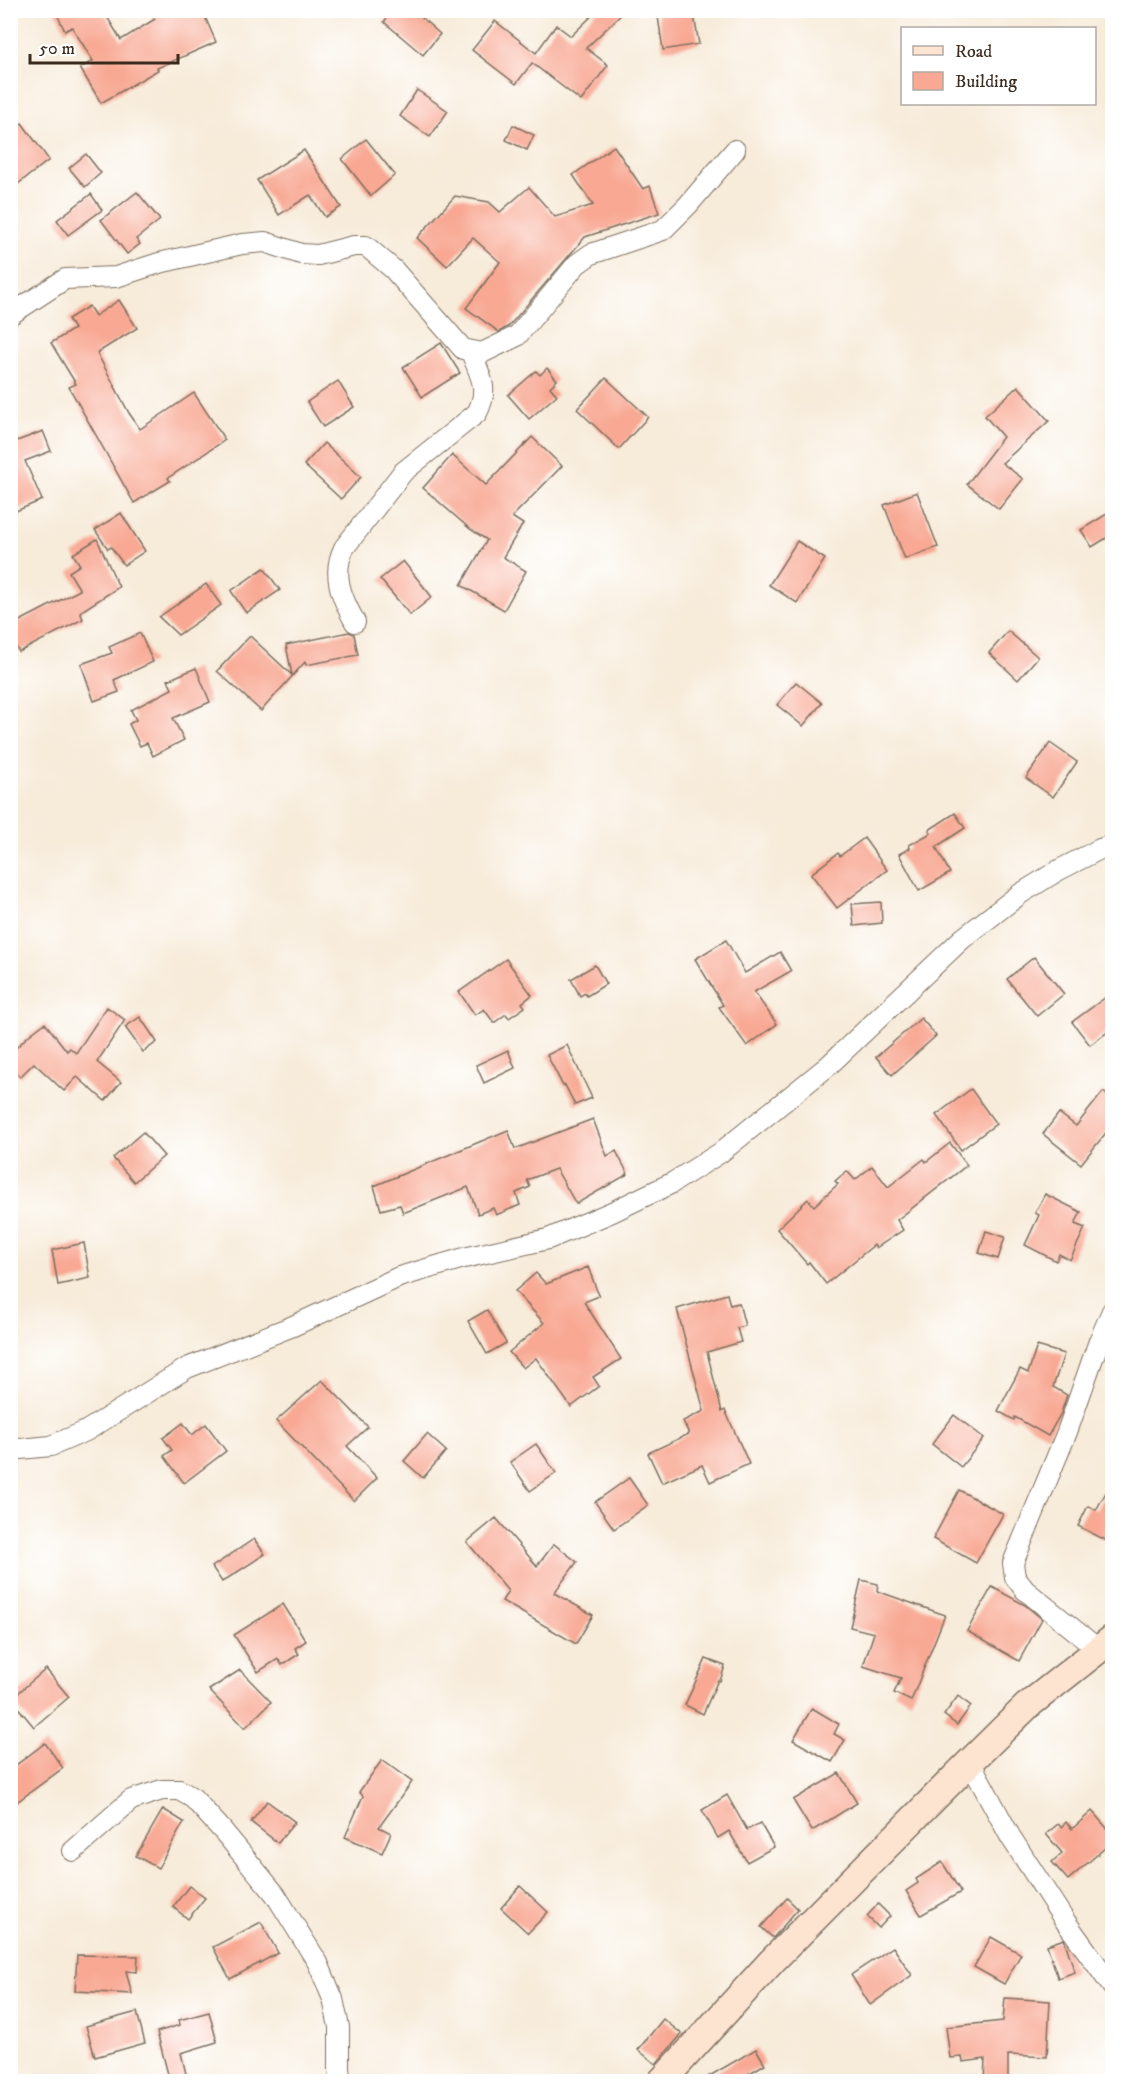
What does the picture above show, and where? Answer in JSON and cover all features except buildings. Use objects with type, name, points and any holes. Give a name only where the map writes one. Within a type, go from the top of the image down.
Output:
[{"type":"main road","points":[[661,2082],[772,1961],[970,1762],[1027,1706],[1106,1644]]},
{"type":"street","points":[[10,315],[65,279],[116,277],[159,263],[242,244],[265,242],[301,254],[318,255],[354,246],[366,246],[394,270],[463,349],[482,353],[517,336],[577,264],[591,254],[663,230],[688,205],[735,150]]},
{"type":"street","points":[[355,622],[344,602],[337,571],[339,559],[344,548],[403,472],[477,413],[483,401],[485,388],[471,352]]},
{"type":"street","points":[[10,1450],[51,1446],[86,1431],[187,1368],[293,1326],[399,1277],[464,1258],[548,1239],[672,1183],[720,1153],[828,1066],[962,939],[1020,894],[1059,870],[1100,849],[1113,845]]},
{"type":"street","points":[[1106,1644],[1026,1590],[1015,1577],[1014,1563],[1063,1442],[1099,1341],[1113,1311]]},
{"type":"street","points":[[970,1762],[1016,1845],[1063,1918],[1113,1986]]},
{"type":"street","points":[[73,1851],[131,1800],[162,1790],[178,1790],[193,1798],[275,1894],[318,1963],[333,1999],[339,2026],[341,2082]]}]
